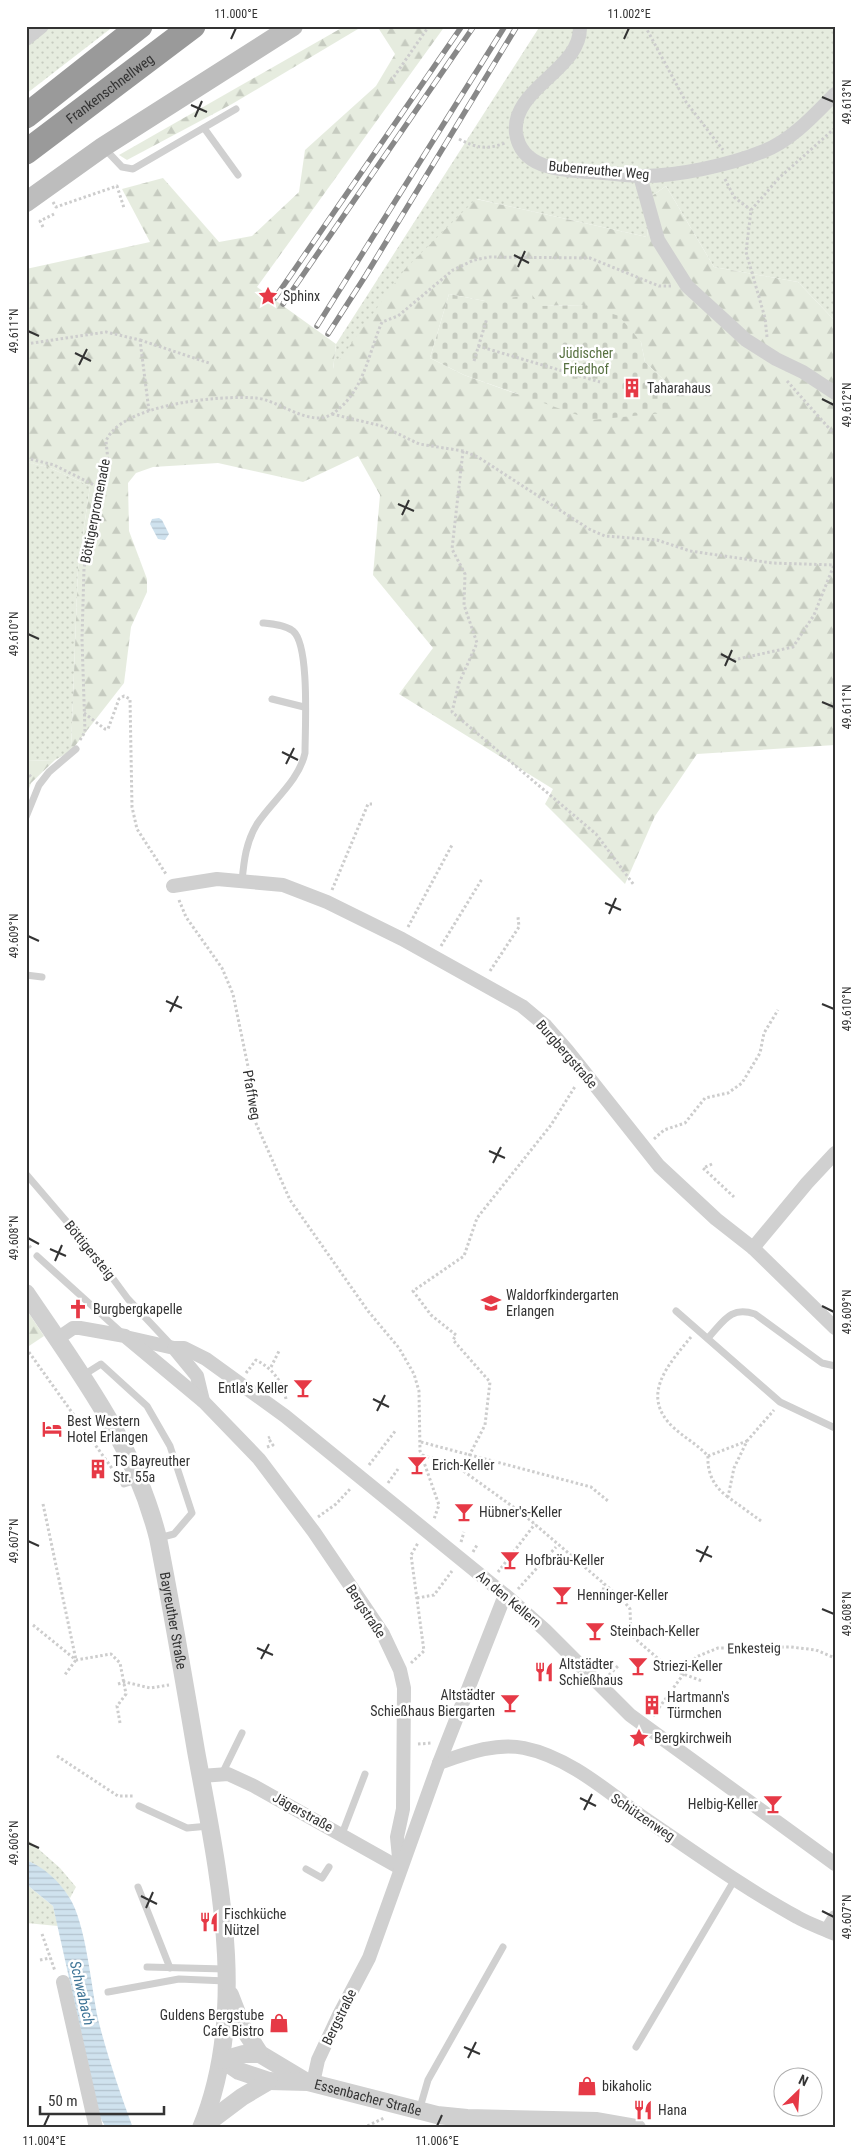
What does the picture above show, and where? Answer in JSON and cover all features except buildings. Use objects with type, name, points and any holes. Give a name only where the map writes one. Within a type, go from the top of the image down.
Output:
[{"type":"highway","points":[[26,116],[140,26]]},
{"type":"highway","name":"Frankenschnellweg","points":[[26,152],[193,26]]},
{"type":"main road","points":[[26,202],[103,147],[294,26]]},
{"type":"street","points":[[26,39],[42,26]]},
{"type":"street","points":[[518,139],[516,124],[524,105],[535,90],[570,56],[576,45],[580,26]]},
{"type":"street","name":"Bubenreuther Weg","points":[[518,139],[526,154],[543,166],[640,176],[733,162],[778,144],[792,134],[835,94]]},
{"type":"street","points":[[640,176],[658,240],[687,286],[746,340],[835,392]]},
{"type":"street","name":"Burgbergstraße","points":[[173,886],[218,879],[283,885],[327,902],[402,939],[488,985],[522,1006],[546,1026],[659,1166],[716,1219],[753,1248],[835,1328]]},
{"type":"street","points":[[753,1248],[807,1183],[835,1153]]},
{"type":"street","name":"Bayreuther Straße","points":[[26,1293],[117,1430],[131,1482],[158,1538],[210,1826],[222,1904],[226,1975],[223,2060],[202,2128]]},
{"type":"street","points":[[57,1339],[73,1328],[80,1328],[125,1336],[174,1348]]},
{"type":"street","points":[[125,1336],[203,1401]]},
{"type":"street","name":"Böttigersteig","points":[[174,1348],[197,1376],[203,1401]]},
{"type":"street","name":"An den Kellern","points":[[174,1348],[184,1348],[206,1359],[284,1415],[491,1583],[545,1630],[630,1715],[835,1864]]},
{"type":"street","name":"Bergstraße","points":[[203,1401],[259,1458],[314,1532],[383,1634],[400,1670],[404,1688],[403,1809],[397,1837],[400,1868]]},
{"type":"street","name":"Bergstraße","points":[[310,2083],[318,2060],[369,1958],[447,1741],[507,1597]]},
{"type":"street","name":"Schützenweg","points":[[439,1763],[478,1750],[522,1747],[544,1753],[592,1781],[735,1880],[798,1918],[831,1932]]},
{"type":"street","name":"Jägerstraße","points":[[201,1776],[228,1774],[254,1786],[400,1868]]},
{"type":"street","points":[[831,1932],[835,1917]]},
{"type":"street","name":"Bayreuther Straße","points":[[226,1975],[235,2013],[260,2054]]},
{"type":"street","points":[[63,1982],[96,2128]]},
{"type":"street","points":[[223,2060],[244,2054],[260,2054]]},
{"type":"street","name":"Essenbacher Straße","points":[[260,2054],[310,2083]]},
{"type":"street","name":"Essenbacher Straße","points":[[223,2060],[239,2071],[269,2081],[310,2083],[419,2111],[467,2118],[597,2121],[637,2128]]},
{"type":"street","points":[[202,2128],[242,2097],[269,2081]]},
{"type":"lane","points":[[103,147],[122,167],[133,169],[236,109]]},
{"type":"lane","points":[[204,128],[238,175]]},
{"type":"lane","points":[[242,881],[245,850],[257,825],[303,762],[305,753],[304,658],[299,638],[292,630],[263,623]]},
{"type":"lane","points":[[272,699],[304,707]]},
{"type":"lane","points":[[26,817],[39,785],[49,772],[76,749]]},
{"type":"lane","points":[[26,975],[42,976]]},
{"type":"lane","name":"Böttigersteig","points":[[26,1174],[97,1257],[128,1299],[174,1348]]},
{"type":"lane","points":[[37,1256],[125,1336]]},
{"type":"lane","points":[[708,1338],[732,1313],[744,1310],[755,1314],[822,1363],[835,1366]]},
{"type":"lane","points":[[676,1311],[780,1402],[835,1428]]},
{"type":"lane","points":[[82,1376],[101,1364],[147,1406],[170,1446],[192,1513],[174,1534],[158,1538]]},
{"type":"lane","points":[[222,1774],[242,1733]]},
{"type":"lane","points":[[342,1834],[365,1774]]},
{"type":"lane","points":[[141,1803],[187,1828],[210,1826]]},
{"type":"lane","points":[[306,1869],[322,1878],[329,1867]]},
{"type":"lane","points":[[636,2047],[735,1880]]},
{"type":"lane","points":[[138,1887],[170,1968]]},
{"type":"lane","points":[[419,2111],[428,2080],[503,1947]]},
{"type":"lane","points":[[147,1967],[226,1975]]},
{"type":"lane","points":[[108,1992],[179,1979],[226,1975]]},
{"type":"path","points":[[391,81],[428,26]]},
{"type":"path","points":[[645,26],[686,102],[733,162]]},
{"type":"path","points":[[769,354],[765,318],[746,252],[751,210],[779,178],[835,128]]},
{"type":"path","points":[[459,139],[472,146],[484,149],[518,139]]},
{"type":"path","points":[[717,165],[734,197],[751,210]]},
{"type":"path","points":[[59,204],[117,186],[124,208]]},
{"type":"path","points":[[44,227],[40,221],[54,214]]},
{"type":"path","points":[[332,414],[345,402],[362,378],[382,322],[398,316],[441,278],[474,260],[500,256],[590,258],[659,286],[687,286]]},
{"type":"path","points":[[474,360],[487,318]]},
{"type":"path","points":[[26,344],[106,332],[140,340],[209,363]]},
{"type":"path","points":[[140,340],[149,411]]},
{"type":"path","points":[[478,346],[600,382]]},
{"type":"path","name":"Böttigerpromenade","points":[[76,749],[85,732],[82,639],[84,568],[94,509],[108,462],[106,446],[108,437],[124,420],[172,404],[257,398],[281,404],[314,417],[332,414],[382,426],[420,444],[462,451],[478,457],[589,529],[605,536],[657,540],[690,551],[772,563],[834,565]]},
{"type":"path","points":[[462,451],[452,549],[465,574],[464,605],[477,643],[459,683],[452,712],[596,834],[634,885]]},
{"type":"path","points":[[26,458],[54,466],[100,488]]},
{"type":"path","points":[[733,660],[793,647],[814,614],[834,565]]},
{"type":"path","name":"Pfaffweg","points":[[84,713],[105,729],[108,729],[119,699],[124,696],[130,699],[132,807],[137,829],[173,886],[186,917],[222,968],[233,994],[250,1076],[255,1121],[290,1200],[368,1312],[399,1348],[414,1374],[419,1392],[421,1455],[439,1505],[436,1513]]},
{"type":"path","points":[[327,902],[368,804],[372,804]]},
{"type":"path","points":[[402,939],[452,845]]},
{"type":"path","points":[[434,957],[482,879]]},
{"type":"path","points":[[488,985],[494,973],[489,971],[519,927],[518,917]]},
{"type":"path","points":[[644,1148],[664,1130],[685,1123],[705,1098],[728,1093],[742,1083],[760,1053],[764,1033],[778,1010]]},
{"type":"path","points":[[469,1456],[485,1425],[490,1382],[474,1361],[453,1340],[456,1335],[431,1315],[414,1291],[464,1256],[477,1218],[551,1125],[584,1071]]},
{"type":"path","points":[[712,1164],[703,1168],[734,1197]]},
{"type":"path","points":[[698,1329],[671,1360],[661,1377],[657,1393],[660,1405],[667,1419],[708,1456],[712,1478],[720,1492],[761,1521]]},
{"type":"path","points":[[26,1348],[131,1482]]},
{"type":"path","points":[[271,1367],[279,1351]]},
{"type":"path","points":[[244,1376],[256,1360],[271,1367],[285,1393],[284,1415]]},
{"type":"path","points":[[728,1497],[734,1468],[747,1441],[780,1402]]},
{"type":"path","points":[[330,1509],[360,1477],[396,1430]]},
{"type":"path","points":[[708,1456],[747,1441]]},
{"type":"path","points":[[421,1442],[591,1487],[608,1501]]},
{"type":"path","points":[[421,1455],[455,1465],[535,1524],[604,1583],[630,1609],[631,1635],[670,1669],[702,1681]]},
{"type":"path","points":[[387,1484],[398,1469]]},
{"type":"path","points":[[43,1504],[76,1660]]},
{"type":"path","points":[[491,1583],[535,1524]]},
{"type":"path","points":[[414,1662],[424,1651],[411,1555],[426,1530]]},
{"type":"path","points":[[507,1597],[556,1547]]},
{"type":"path","points":[[545,1559],[556,1556],[577,1560]]},
{"type":"path","points":[[418,1598],[434,1595],[461,1559]]},
{"type":"path","points":[[602,1600],[604,1583]]},
{"type":"path","points":[[33,1625],[76,1660]]},
{"type":"path","name":"Enkesteig","points":[[646,1725],[696,1658],[718,1648],[791,1647],[816,1650],[835,1658]]},
{"type":"path","points":[[64,1676],[76,1660],[111,1654],[120,1663],[125,1682],[126,1694],[117,1706],[120,1723]]},
{"type":"path","points":[[609,1675],[619,1665]]},
{"type":"path","points":[[118,1684],[125,1682],[150,1688],[184,1682]]},
{"type":"path","points":[[403,1745],[447,1741]]},
{"type":"path","points":[[57,1756],[118,1796],[134,1796],[141,1803]]},
{"type":"path","points":[[42,1934],[57,1984],[63,1982]]},
{"type":"path","points":[[40,1960],[50,1958]]},
{"type":"green space","points":[[26,26],[114,26],[26,94]]},
{"type":"green space","points":[[345,26],[363,26],[232,104],[127,160],[119,155]]},
{"type":"green space","points":[[377,26],[445,26],[257,287],[336,344],[333,369],[405,269],[476,199],[647,237],[652,196],[666,186],[714,267],[798,282],[835,321],[835,745],[697,754],[655,816],[625,884],[545,804],[553,789],[399,694],[433,648],[373,575],[380,495],[358,456],[303,482],[218,463],[153,467],[136,473],[128,483],[129,531],[147,579],[147,592],[131,627],[124,683],[71,751],[78,568],[90,486],[48,467],[26,462],[26,269],[150,242],[122,189],[163,178],[219,242],[252,236],[299,192],[305,150],[376,86],[395,54]],"holes":[[[449,294],[485,301],[541,306],[585,305],[641,342],[645,362],[666,382],[517,394],[464,375],[430,358]]]},
{"type":"green space","points":[[540,26],[835,26],[835,321],[798,282],[714,267],[666,186],[652,196],[647,237],[477,199],[333,370],[336,344]]},
{"type":"green space","name":"Jüdischer Friedhof","points":[[449,294],[485,301],[532,295],[541,306],[585,305],[619,316],[641,342],[645,362],[666,382],[667,402],[663,413],[592,420],[464,375],[430,358]]},
{"type":"green space","points":[[26,462],[48,467],[90,486],[78,568],[71,751],[55,760],[26,761]]},
{"type":"green space","points":[[55,760],[31,783],[26,797],[26,761]]},
{"type":"green space","points":[[26,1309],[44,1336],[26,1348]]},
{"type":"green space","points":[[26,1838],[60,1868],[76,1887],[70,1898],[45,1871],[26,1860]]},
{"type":"green space","points":[[26,1884],[53,1906],[58,1926],[26,1923]]},
{"type":"water","points":[[159,518],[169,534],[165,540],[158,539],[150,524],[152,519]]},
{"type":"water","name":"Schwabach","points":[[26,1860],[39,1866],[56,1880],[75,1908],[84,1938],[98,2019],[114,2074],[133,2128],[106,2128],[100,2117],[53,1906],[26,1884]]},
{"type":"railway","points":[[275,298],[462,26]]},
{"type":"railway","points":[[283,304],[474,26]]},
{"type":"railway","points":[[317,326],[505,26]]},
{"type":"railway","points":[[328,334],[366,275],[517,26]]},
{"type":"place","name":"Sphinx","points":[[268,296]]},
{"type":"place","name":"Taharahaus","points":[[632,388]]},
{"type":"place","name":"Waldorfkindergarten Erlangen","points":[[491,1303]]},
{"type":"place","name":"Burgbergkapelle","points":[[78,1309]]},
{"type":"place","name":"Entla's Keller","points":[[303,1388]]},
{"type":"place","name":"Best Western Hotel Erlangen","points":[[52,1429]]},
{"type":"place","name":"Erich-Keller","points":[[417,1465]]},
{"type":"place","name":"TS Bayreuther Str. 55a","points":[[98,1469]]},
{"type":"place","name":"Hübner's-Keller","points":[[464,1512]]},
{"type":"place","name":"Hofbräu-Keller","points":[[510,1560]]},
{"type":"place","name":"Henninger-Keller","points":[[562,1595]]},
{"type":"place","name":"Steinbach-Keller","points":[[595,1631]]},
{"type":"place","name":"Striezi-Keller","points":[[638,1666]]},
{"type":"place","name":"Altstädter Schießhaus","points":[[544,1672]]},
{"type":"place","name":"Altstädter Schießhaus Biergarten","points":[[510,1703]]},
{"type":"place","name":"Hartmann's Türmchen","points":[[652,1705]]},
{"type":"place","name":"Bergkirchweih","points":[[639,1738]]},
{"type":"place","name":"Helbig-Keller","points":[[773,1804]]},
{"type":"place","name":"Fischküche Nützel","points":[[209,1922]]},
{"type":"place","name":"Guldens Bergstube Cafe Bistro","points":[[279,2023]]},
{"type":"place","name":"bikaholic","points":[[587,2086]]},
{"type":"place","name":"Hana","points":[[643,2110]]}]
